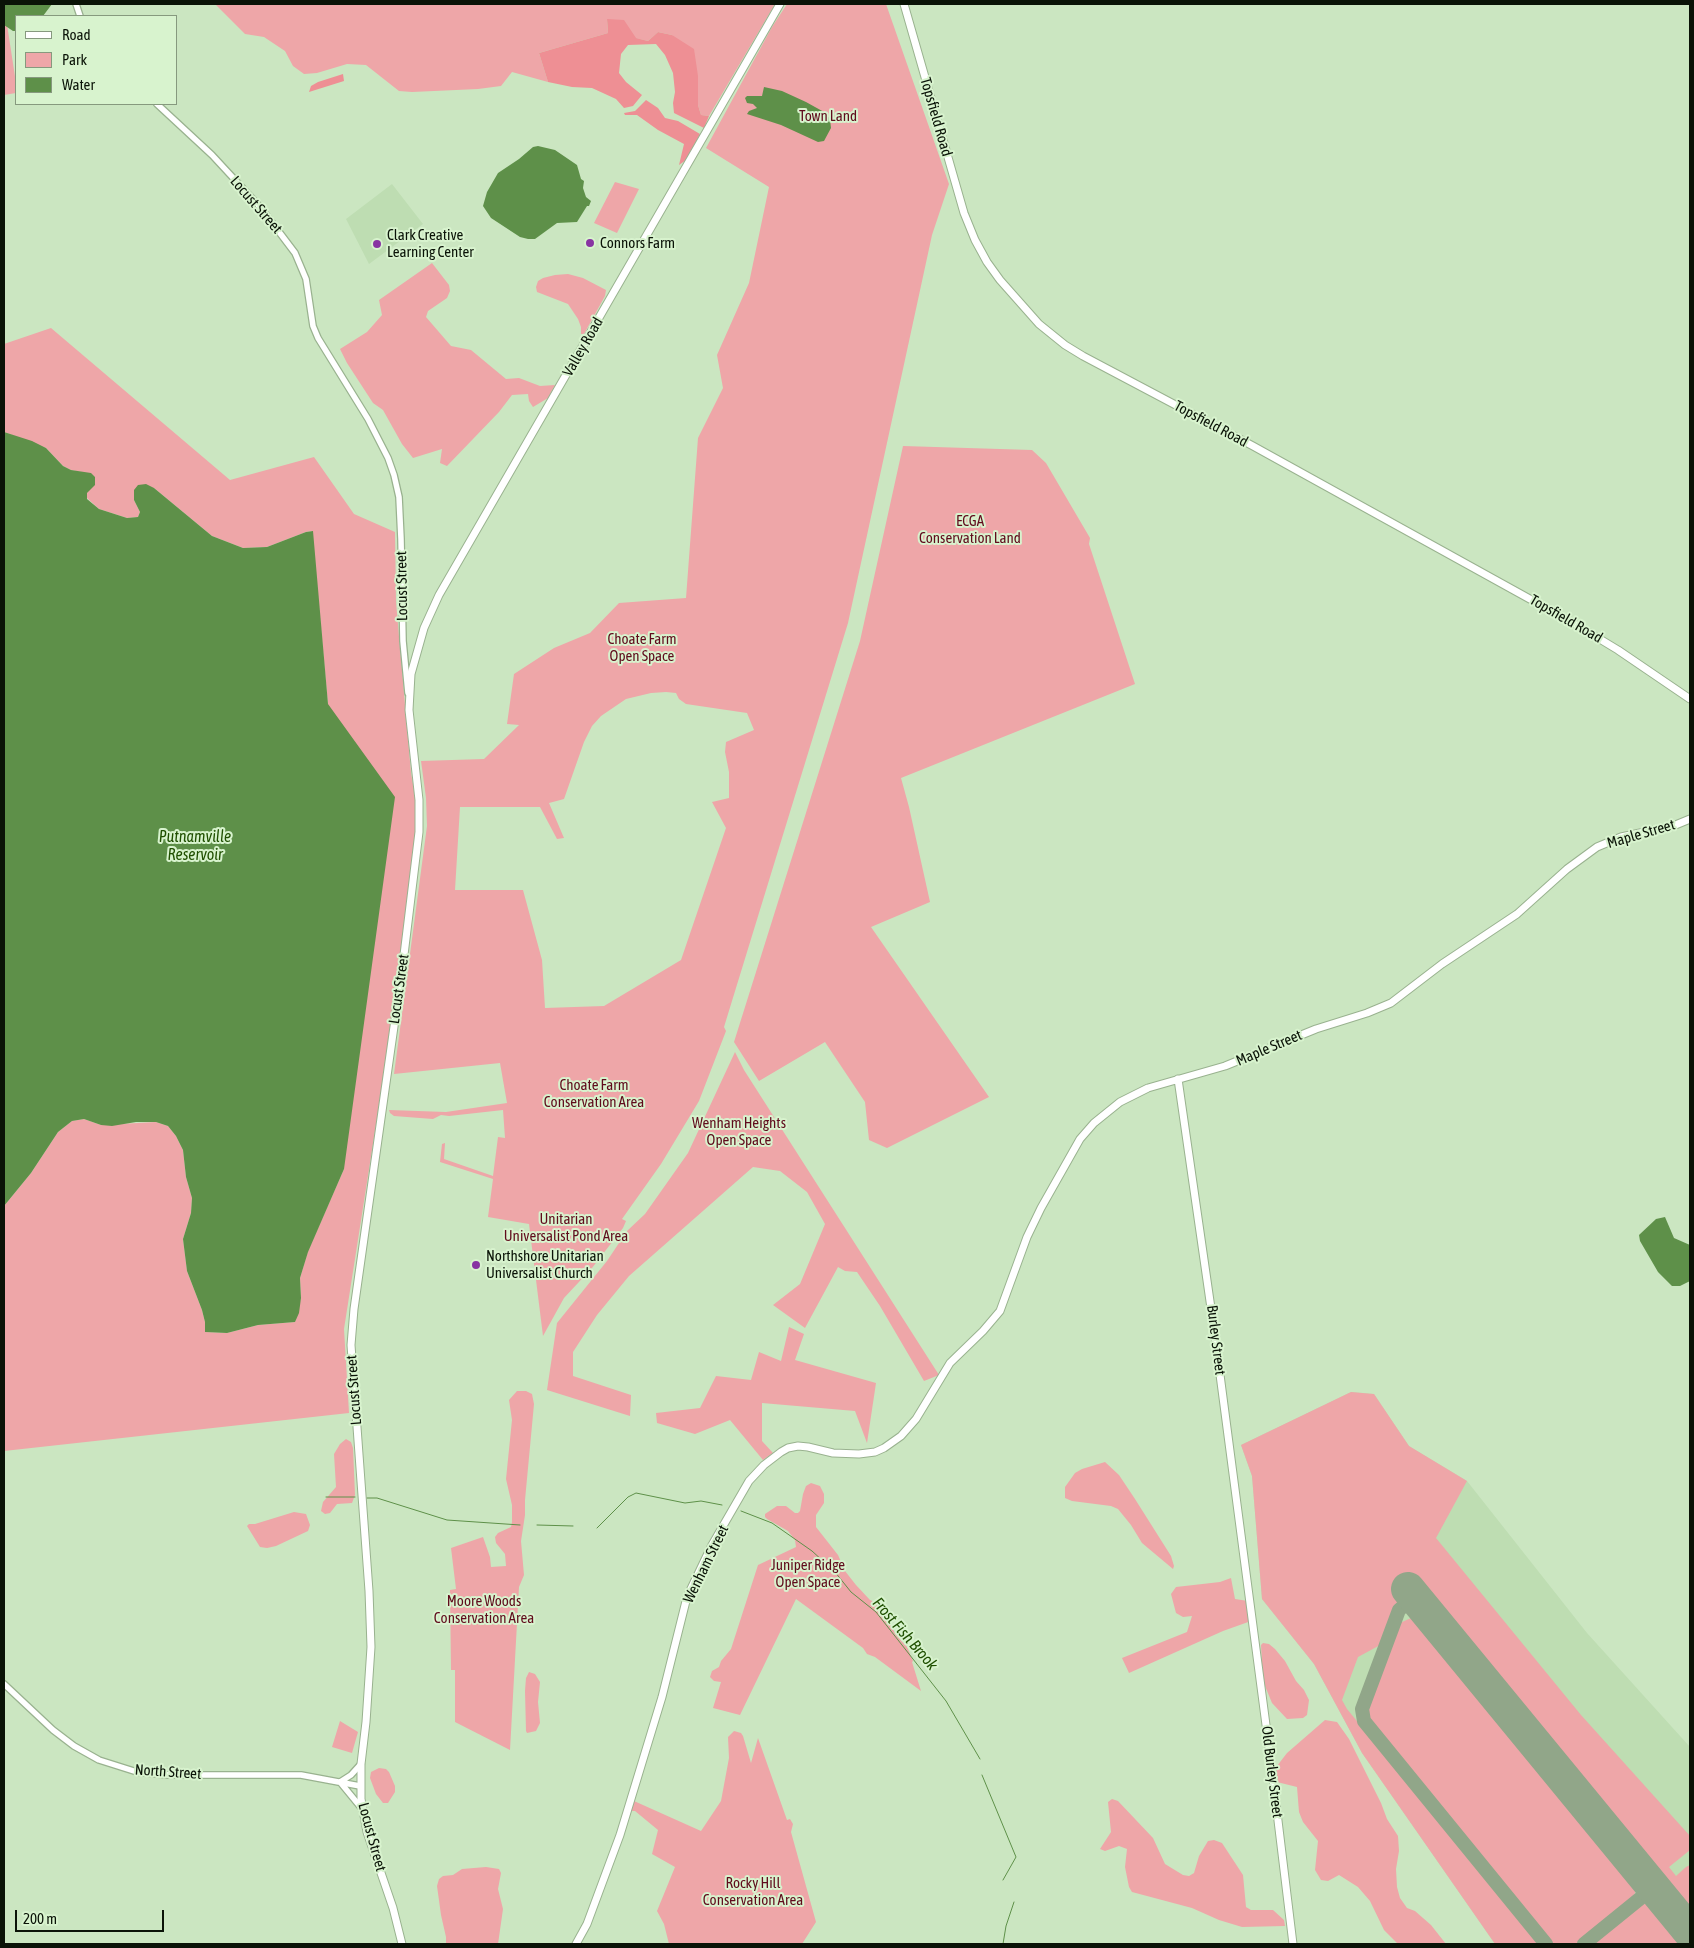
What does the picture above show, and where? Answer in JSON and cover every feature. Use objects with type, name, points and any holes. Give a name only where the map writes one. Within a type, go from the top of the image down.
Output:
[{"type":"main road","name":"Valley Road","points":[[408,700],[416,654],[424,628],[439,596],[780,4]]},
{"type":"main road","name":"Topsfield Road","points":[[904,4],[964,213],[975,240],[1000,280],[1039,324],[1065,345],[1083,356],[1253,446],[1576,624],[1690,699]]},
{"type":"main road","name":"Locust Street","points":[[402,1944],[367,1832],[360,1786],[371,1647],[369,1591],[351,1356],[351,1330],[419,839],[419,800],[408,700]]},
{"type":"main road","name":"Maple Street","points":[[944,1371],[1000,1311],[1031,1228],[1049,1192],[1085,1132],[1106,1113],[1148,1088],[1233,1063],[1316,1029],[1367,1013],[1391,1003],[1442,964],[1517,914],[1567,869],[1596,847],[1621,837],[1673,826],[1690,819]]},
{"type":"main road","name":"Burley Street","points":[[1178,1079],[1250,1600]]},
{"type":"main road","name":"Wenham Street","points":[[576,1944],[587,1924],[620,1835],[662,1697],[687,1597],[712,1546],[749,1482],[764,1465],[788,1448],[808,1447],[850,1455],[875,1452],[884,1448],[901,1436],[916,1419],[944,1371]]},
{"type":"main road","name":"Old Burley Street","points":[[1250,1600],[1293,1944]]},
{"type":"street","name":"Locust Street","points":[[158,105],[212,155],[255,201],[295,253],[306,279],[313,326],[318,338],[368,419],[388,458],[397,484],[399,503],[403,641],[408,700]]},
{"type":"street","name":"North Street","points":[[4,1684],[64,1738],[99,1760],[137,1772],[153,1774],[301,1776],[360,1786]]},
{"type":"street","points":[[361,1764],[351,1775],[340,1782],[363,1810]]},
{"type":"shaded area","points":[[607,19],[624,20],[636,38],[648,41],[658,32],[672,35],[694,49],[698,76],[698,105],[701,115],[709,116],[704,128],[674,113],[675,92],[673,73],[665,55],[656,44],[628,45],[621,54],[619,73],[626,82],[642,95],[633,106],[624,108],[616,99],[592,88],[572,87],[548,82],[539,53],[608,33]]},
{"type":"shaded area","points":[[343,74],[344,81],[309,92],[311,86],[318,82]]},
{"type":"shaded area","points":[[646,100],[658,108],[665,118],[678,121],[700,134],[686,160],[679,165],[684,144],[658,130],[637,115],[625,115],[624,113],[635,111]]},
{"type":"shaded area","name":"Clark Creative Learning Center","points":[[392,184],[423,224],[369,264],[346,219]]},
{"type":"shaded area","points":[[1351,1392],[1374,1394],[1409,1446],[1467,1481],[1587,1633],[1690,1747],[1690,1944],[1495,1944],[1362,1753],[1314,1664],[1262,1599],[1252,1476],[1241,1445]]},
{"type":"green space","points":[[215,4],[775,4],[709,116],[701,115],[698,105],[698,76],[672,35],[658,32],[648,41],[635,38],[607,19],[608,33],[539,53],[548,82],[512,72],[501,86],[412,92],[399,91],[366,65],[347,64],[317,73],[304,74],[293,66],[285,51],[264,37],[245,34]]},
{"type":"green space","points":[[787,4],[886,4],[949,184],[932,235],[848,623],[724,1027],[726,1031],[699,1101],[661,1164],[622,1219],[626,1221],[623,1228],[592,1268],[564,1298],[543,1336],[529,1224],[488,1217],[493,1179],[440,1162],[442,1144],[445,1143],[444,1159],[493,1176],[498,1137],[505,1138],[503,1110],[449,1116],[441,1115],[433,1119],[394,1116],[389,1110],[446,1112],[507,1103],[500,1063],[394,1074],[427,826],[426,798],[421,761],[484,759],[519,725],[507,724],[514,674],[554,648],[590,633],[619,603],[686,598],[698,438],[723,388],[717,355],[749,283],[769,187],[706,148],[772,27]],"holes":[[[651,693],[676,693],[679,699],[686,704],[747,713],[754,730],[726,742],[725,752],[729,772],[729,798],[712,802],[726,828],[681,960],[604,1006],[545,1008],[542,960],[523,890],[455,890],[460,807],[540,807],[557,839],[564,838],[549,803],[564,799],[584,742],[592,726],[601,716],[626,699]]]},
{"type":"green space","points":[[4,5],[15,76],[15,93],[4,95]]},
{"type":"green space","points":[[615,182],[639,189],[617,233],[594,223]]},
{"type":"green space","points":[[432,263],[449,285],[450,291],[447,298],[428,311],[426,317],[451,346],[471,350],[506,379],[519,378],[540,386],[555,385],[548,398],[533,407],[529,401],[528,394],[512,395],[499,412],[447,466],[440,463],[442,449],[413,458],[402,444],[383,410],[373,403],[340,349],[367,332],[382,315],[379,300]]},
{"type":"green space","points":[[568,274],[583,278],[606,290],[605,296],[584,334],[581,334],[578,319],[568,304],[537,292],[538,281],[543,278]]},
{"type":"green space","points":[[51,328],[230,480],[314,457],[354,514],[395,532],[396,602],[411,773],[417,807],[417,845],[344,1329],[349,1413],[4,1451],[4,1206],[31,1173],[58,1132],[72,1121],[84,1119],[101,1125],[156,1122],[168,1126],[176,1136],[183,1150],[186,1177],[192,1198],[191,1213],[183,1239],[187,1271],[202,1310],[205,1332],[227,1333],[258,1325],[295,1322],[301,1298],[300,1278],[308,1251],[344,1169],[328,704],[312,531],[267,547],[243,548],[212,536],[154,488],[134,500],[140,512],[138,517],[127,518],[99,509],[87,498],[87,493],[95,477],[91,474],[71,470],[63,466],[46,448],[4,432],[4,344]]},
{"type":"green space","name":"ECGA Conservation Land","points":[[903,446],[1032,450],[1046,463],[1090,538],[1089,544],[1135,684],[901,778],[930,902],[871,927],[989,1097],[887,1148],[869,1140],[865,1102],[825,1042],[759,1081],[734,1042],[860,641]]},
{"type":"green space","name":"Wenham Heights Open Space","points":[[735,1052],[744,1070],[939,1375],[924,1381],[880,1306],[857,1272],[845,1271],[838,1267],[805,1328],[773,1305],[800,1284],[825,1224],[807,1192],[780,1171],[753,1167],[629,1276],[597,1315],[573,1352],[573,1376],[631,1395],[630,1416],[547,1390],[557,1323],[607,1261],[627,1231],[645,1214],[688,1153]]},
{"type":"green space","points":[[789,1327],[804,1334],[795,1360],[876,1383],[867,1443],[855,1411],[762,1403],[762,1441],[773,1453],[763,1460],[730,1420],[695,1434],[657,1423],[656,1413],[700,1408],[716,1376],[751,1380],[759,1352],[781,1361]]},
{"type":"green space","name":"Moore Woods Conservation Area","points":[[517,1391],[526,1391],[532,1394],[534,1404],[525,1515],[521,1541],[524,1575],[519,1587],[510,1750],[455,1722],[455,1670],[451,1670],[450,1590],[456,1589],[451,1548],[483,1537],[490,1557],[491,1567],[506,1566],[505,1554],[496,1543],[495,1537],[498,1533],[511,1527],[512,1522],[512,1505],[506,1479],[512,1420],[509,1400]]},
{"type":"green space","points":[[1351,1392],[1374,1394],[1409,1446],[1467,1481],[1436,1538],[1581,1715],[1690,1836],[1690,1850],[1669,1867],[1676,1876],[1690,1865],[1690,1915],[1416,1582],[1399,1597],[1382,1644],[1358,1657],[1342,1700],[1347,1709],[1540,1944],[1495,1944],[1362,1753],[1314,1664],[1262,1599],[1252,1476],[1241,1445]]},
{"type":"green space","points":[[346,1439],[351,1442],[353,1448],[355,1495],[352,1503],[337,1504],[330,1513],[325,1514],[321,1511],[323,1502],[336,1487],[334,1454],[340,1444]]},
{"type":"green space","points":[[1105,1462],[1119,1475],[1135,1499],[1171,1556],[1173,1569],[1142,1543],[1118,1509],[1111,1506],[1072,1501],[1065,1498],[1065,1487],[1075,1473]]},
{"type":"green space","name":"Juniper Ridge Open Space","points":[[811,1483],[820,1486],[824,1494],[824,1503],[816,1515],[816,1527],[838,1555],[845,1571],[856,1585],[870,1600],[885,1609],[895,1634],[907,1647],[921,1691],[875,1657],[867,1654],[863,1648],[796,1599],[740,1715],[713,1708],[721,1682],[714,1681],[710,1677],[712,1671],[719,1667],[721,1661],[731,1649],[758,1565],[796,1547],[795,1540],[788,1531],[767,1519],[765,1514],[777,1506],[786,1506],[795,1513],[798,1513],[806,1486]]},
{"type":"green space","points":[[294,1512],[306,1514],[310,1525],[308,1531],[276,1546],[260,1547],[247,1526],[249,1524],[255,1524]]},
{"type":"green space","points":[[1231,1578],[1235,1599],[1248,1601],[1251,1621],[1223,1631],[1129,1673],[1122,1658],[1187,1632],[1192,1616],[1183,1617],[1176,1613],[1171,1594],[1176,1587],[1220,1582]]},
{"type":"green space","points":[[1411,1618],[1419,1620],[1636,1884],[1635,1893],[1632,1898],[1576,1944],[1552,1944],[1368,1720],[1367,1712],[1400,1623]]},
{"type":"green space","points":[[1263,1643],[1269,1644],[1275,1649],[1304,1690],[1309,1700],[1307,1715],[1303,1718],[1287,1719],[1272,1703],[1263,1681],[1261,1645]]},
{"type":"green space","points":[[529,1672],[535,1674],[540,1682],[538,1702],[540,1723],[536,1731],[527,1733],[525,1691],[526,1678]]},
{"type":"green space","points":[[1325,1720],[1337,1722],[1349,1739],[1387,1819],[1398,1836],[1399,1851],[1396,1869],[1400,1898],[1407,1908],[1415,1911],[1431,1925],[1446,1944],[1398,1944],[1384,1930],[1370,1901],[1358,1887],[1339,1875],[1328,1881],[1321,1880],[1315,1870],[1318,1841],[1303,1822],[1299,1812],[1297,1787],[1277,1782],[1269,1775],[1287,1753]]},
{"type":"green space","points":[[340,1721],[358,1732],[352,1753],[332,1747]]},
{"type":"green space","name":"Rocky Hill Conservation Area","points":[[734,1731],[741,1733],[743,1736],[751,1763],[758,1738],[787,1820],[790,1819],[793,1824],[791,1832],[816,1922],[802,1944],[669,1944],[664,1924],[657,1911],[675,1867],[652,1854],[658,1830],[635,1811],[631,1811],[634,1801],[701,1831],[721,1801],[729,1758],[728,1737]]},
{"type":"green space","points":[[379,1768],[386,1769],[389,1772],[395,1786],[395,1792],[388,1803],[383,1803],[376,1794],[370,1778],[371,1772]]},
{"type":"green space","points":[[1112,1799],[1118,1801],[1153,1838],[1165,1864],[1183,1875],[1189,1876],[1194,1873],[1199,1856],[1208,1841],[1214,1840],[1222,1843],[1243,1875],[1246,1907],[1251,1910],[1273,1910],[1284,1920],[1285,1926],[1242,1927],[1219,1920],[1192,1908],[1132,1892],[1129,1887],[1125,1867],[1127,1849],[1119,1846],[1105,1851],[1100,1849],[1111,1832],[1108,1802]]},
{"type":"green space","points":[[486,1867],[499,1869],[501,1873],[498,1889],[503,1909],[498,1944],[446,1944],[437,1886],[439,1879],[443,1876],[453,1875],[462,1869]]},
{"type":"green space","points":[[1648,1903],[1653,1906],[1685,1944],[1592,1944],[1640,1905]]},
{"type":"water","points":[[4,4],[52,4],[44,15],[15,15],[15,31],[4,25]]},
{"type":"water","points":[[764,87],[782,91],[824,112],[830,119],[831,128],[824,141],[818,142],[781,125],[747,114],[749,111],[757,108],[753,104],[747,103],[745,98],[747,96],[762,96]]},
{"type":"water","points":[[538,146],[555,150],[577,165],[581,179],[584,181],[583,188],[586,197],[591,201],[577,222],[557,223],[535,239],[528,239],[520,237],[491,218],[483,206],[487,192],[498,173],[533,147]]},
{"type":"water","name":"Putnamville Reservoir","points":[[4,432],[32,441],[46,448],[63,466],[71,470],[91,473],[95,477],[95,485],[87,493],[87,499],[99,509],[127,518],[138,517],[140,512],[134,500],[134,490],[138,485],[146,484],[154,488],[212,536],[243,548],[267,547],[313,531],[328,704],[395,797],[344,1169],[308,1252],[300,1278],[301,1298],[299,1313],[295,1322],[258,1325],[227,1333],[205,1332],[202,1310],[187,1271],[183,1239],[191,1213],[192,1198],[186,1177],[183,1150],[168,1126],[156,1122],[136,1122],[112,1126],[101,1125],[84,1119],[72,1121],[58,1132],[31,1173],[4,1206]]},
{"type":"water","points":[[1665,1217],[1674,1238],[1690,1245],[1690,1281],[1680,1286],[1672,1286],[1658,1272],[1640,1241],[1639,1235],[1656,1219]]},
{"type":"waterway","name":"Frost Fish Brook","points":[[597,1528],[628,1497],[636,1493],[685,1503],[701,1501],[722,1505]]},
{"type":"waterway","name":"Frost Fish Brook","points":[[326,1497],[355,1497]]},
{"type":"waterway","name":"Frost Fish Brook","points":[[367,1498],[377,1498],[447,1520],[520,1525]]},
{"type":"waterway","name":"Frost Fish Brook","points":[[741,1511],[772,1523],[812,1551],[835,1572],[851,1592],[876,1612],[946,1701],[980,1759]]},
{"type":"waterway","name":"Frost Fish Brook","points":[[537,1525],[573,1526]]},
{"type":"waterway","name":"Frost Fish Brook","points":[[982,1775],[1016,1857],[1003,1880]]},
{"type":"waterway","name":"Frost Fish Brook","points":[[1003,1944],[1006,1926],[1014,1902]]},
{"type":"taxiway","points":[[1421,1605],[1407,1603],[1399,1610],[1362,1709],[1364,1721],[1546,1944]]},
{"type":"taxiway","points":[[1584,1944],[1653,1888]]},
{"type":"runway","points":[[1408,1589],[1690,1932]]},
{"type":"place","name":"Connors Farm","points":[[590,243]]},
{"type":"place","name":"Clark Creative Learning Center","points":[[377,244]]},
{"type":"place","name":"Northshore Unitarian Universalist Church","points":[[476,1265]]},
{"type":"park label","name":"Town Land","points":[[828,116]]},
{"type":"park label","name":"Choate Farm Open Space","points":[[642,648]]},
{"type":"park label","name":"Choate Farm Conservation Area","points":[[594,1094]]},
{"type":"park label","name":"Unitarian Universalist Pond Area","points":[[566,1228]]}]
